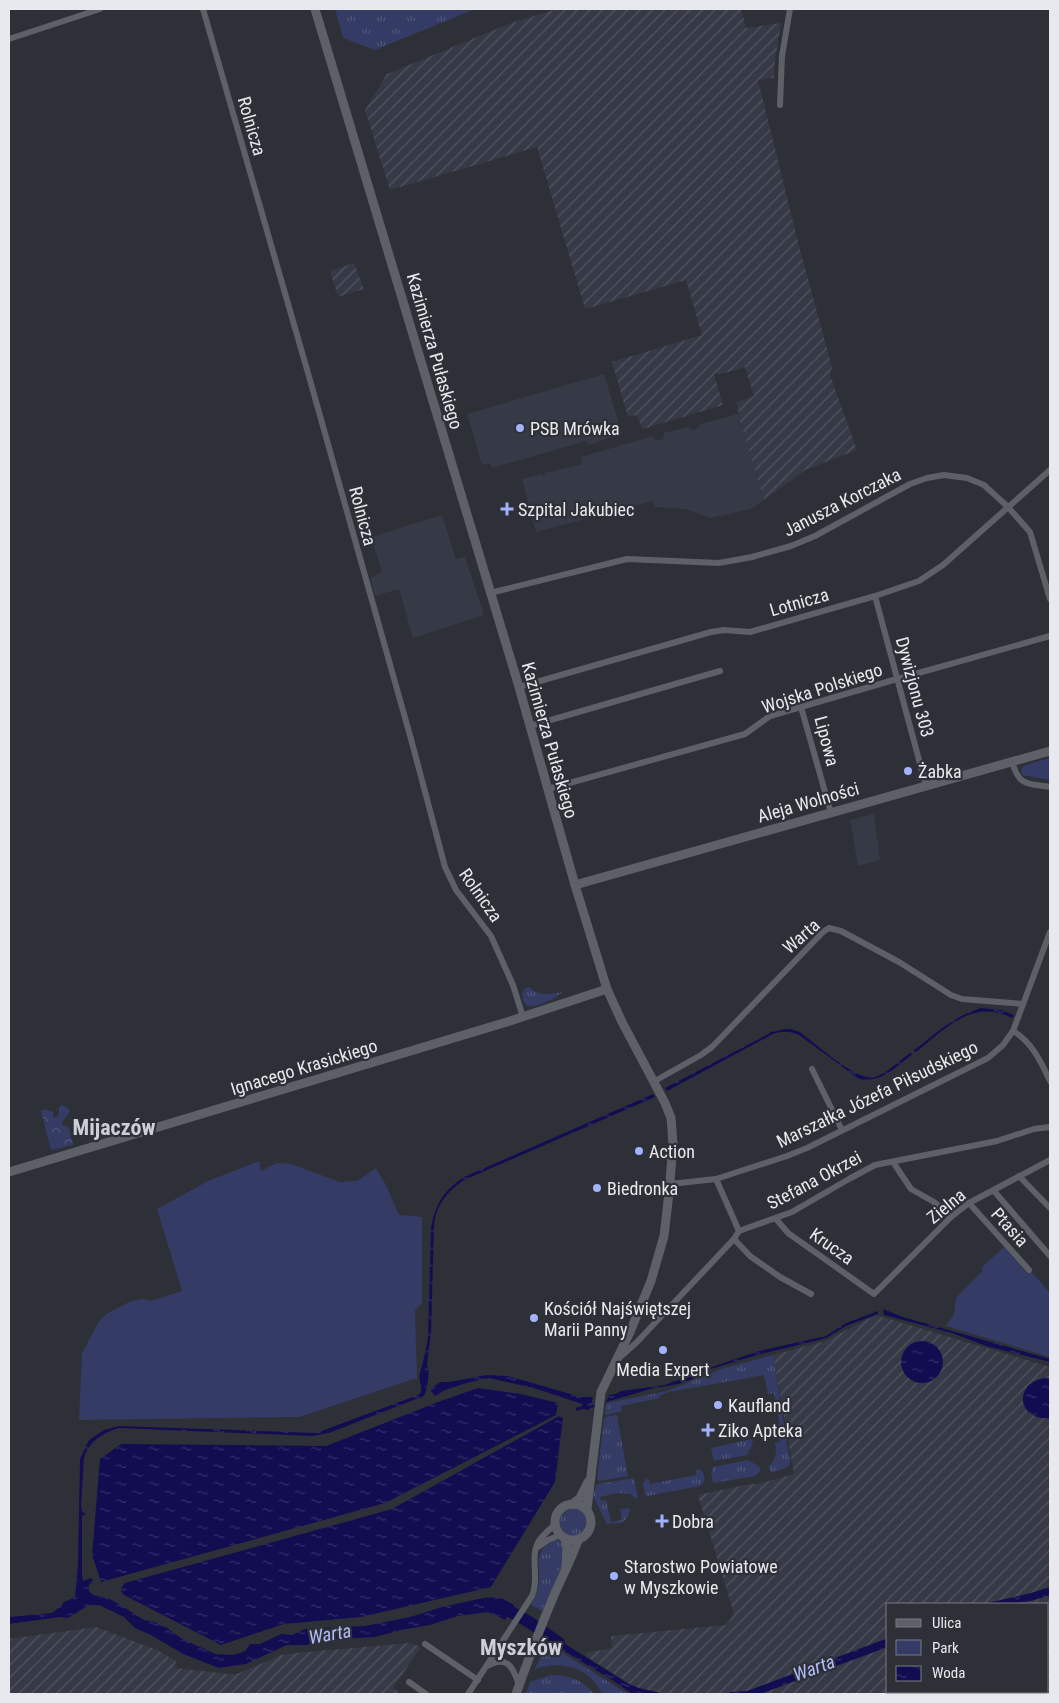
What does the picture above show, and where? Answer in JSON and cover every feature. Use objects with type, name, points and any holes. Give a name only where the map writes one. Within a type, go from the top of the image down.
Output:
[{"type":"main road","name":"Kazimierza Pułaskiego","points":[[315,9],[519,687],[575,885],[607,989],[671,1118],[670,1184],[660,1251],[640,1308],[601,1392],[586,1509]]},
{"type":"main road","name":"Aleja Wolności","points":[[575,885],[1050,751]]},
{"type":"main road","name":"Ignacego Krasickiego","points":[[9,1172],[510,1021],[607,989]]},
{"type":"main road","name":"Kazimierza Pułaskiego","points":[[573,1504],[580,1498],[591,1472]]},
{"type":"main road","points":[[516,1694],[578,1540],[588,1533],[592,1525],[591,1517],[583,1506],[573,1504],[561,1508],[556,1515],[555,1524],[567,1548],[565,1569]]},
{"type":"main road","points":[[562,1537],[578,1540]]},
{"type":"street","points":[[9,39],[100,9]]},
{"type":"street","name":"Rolnicza","points":[[203,9],[308,373],[445,867],[456,890],[491,936],[513,985],[523,1017]]},
{"type":"street","points":[[780,105],[782,56],[790,9]]},
{"type":"street","name":"Lotnicza","points":[[519,687],[711,632],[724,630],[750,632],[876,596],[919,581],[943,565],[1050,470]]},
{"type":"street","name":"Janusza Korczaka","points":[[490,594],[627,559],[719,563],[752,557],[791,546],[815,536],[910,484],[944,475],[967,478],[984,485],[1008,507],[1030,532],[1050,599]]},
{"type":"street","name":"Dywizjonu 303","points":[[876,596],[926,786]]},
{"type":"street","name":"Wojska Polskiego","points":[[548,789],[745,734],[770,716],[1050,636]]},
{"type":"street","points":[[530,726],[720,671]]},
{"type":"street","name":"Lipowa","points":[[802,707],[831,813]]},
{"type":"street","points":[[1012,762],[1020,780],[1026,783],[1050,787]]},
{"type":"street","name":"Warta","points":[[654,1082],[712,1047],[817,938],[829,928],[841,931],[899,962],[951,995],[962,999],[1023,1004]]},
{"type":"street","name":"Marszałka Józefa Piłsudskiego","points":[[670,1184],[716,1179],[787,1156],[988,1058],[1003,1045],[1014,1028],[1050,932]]},
{"type":"street","points":[[1014,1028],[1029,1044],[1050,1081]]},
{"type":"street","points":[[812,1069],[842,1130]]},
{"type":"street","name":"Stefana Okrzei","points":[[739,1232],[792,1212],[875,1165],[997,1141],[1034,1129],[1050,1127]]},
{"type":"street","name":"Zielna","points":[[874,1294],[951,1217],[969,1203],[1050,1160]]},
{"type":"street","points":[[893,1162],[911,1189],[934,1202],[951,1217]]},
{"type":"street","points":[[1019,1176],[1050,1208]]},
{"type":"street","points":[[615,1361],[622,1357],[637,1342],[739,1232],[716,1179]]},
{"type":"street","points":[[994,1191],[1050,1256]]},
{"type":"street","name":"Ptasia","points":[[969,1203],[1029,1270]]},
{"type":"street","name":"Krucza","points":[[776,1219],[788,1233],[874,1294]]},
{"type":"street","points":[[734,1239],[750,1256],[780,1277],[811,1294]]},
{"type":"street","points":[[468,1694],[512,1629],[535,1588],[534,1557],[538,1543],[555,1524]]},
{"type":"street","points":[[536,1550],[548,1540],[562,1537]]},
{"type":"street","points":[[425,1644],[478,1680]]},
{"type":"street","points":[[486,1667],[498,1662],[508,1664],[515,1672],[519,1685]]},
{"type":"street","points":[[409,1682],[426,1694]]},
{"type":"shaded area","points":[[557,9],[741,9],[746,28],[781,23],[774,78],[758,80],[799,246],[832,367],[830,375],[857,450],[805,470],[764,500],[736,402],[754,396],[745,367],[718,375],[717,373],[714,374],[723,405],[643,429],[636,415],[628,417],[612,362],[702,335],[686,280],[585,309],[537,147],[390,190],[365,110],[387,74],[511,23]]},
{"type":"shaded area","points":[[354,263],[364,289],[338,297],[330,271]]},
{"type":"shaded area","points":[[604,374],[622,434],[588,445],[586,441],[492,468],[490,463],[482,465],[467,414]]},
{"type":"shaded area","points":[[738,414],[764,500],[751,509],[711,518],[685,509],[655,507],[653,501],[536,532],[522,479],[542,474],[544,477],[545,473],[582,464],[581,457],[653,436],[655,441],[663,439],[664,433],[689,427],[692,430],[699,428],[700,424]]},
{"type":"shaded area","points":[[442,515],[456,559],[465,557],[484,615],[413,638],[399,589],[375,596],[370,578],[382,572],[371,537]]},
{"type":"shaded area","points":[[874,814],[880,860],[858,866],[850,820]]},
{"type":"shaded area","points":[[876,1315],[1050,1367],[1050,1694],[628,1694],[627,1682],[586,1656],[586,1653],[612,1648],[611,1636],[726,1625],[734,1614],[698,1495],[757,1484],[794,1474],[773,1355],[825,1341]]},
{"type":"shaded area","points":[[96,1627],[157,1650],[176,1661],[175,1668],[228,1674],[237,1674],[281,1655],[295,1653],[410,1643],[421,1647],[393,1688],[401,1694],[9,1694],[9,1639]]},
{"type":"green space","points":[[335,9],[475,9],[375,50],[343,38]]},
{"type":"green space","points":[[1050,758],[1050,780],[1022,775],[1021,769],[1025,765]]},
{"type":"green space","points":[[529,987],[541,994],[563,992],[542,1004],[527,1006],[523,1001],[522,994],[524,989]]},
{"type":"green space","points":[[62,1105],[70,1111],[61,1124],[69,1128],[73,1145],[51,1150],[41,1111],[46,1109],[53,1112],[53,1117],[56,1118]]},
{"type":"green space","points":[[259,1161],[261,1171],[277,1163],[291,1164],[340,1182],[357,1181],[376,1168],[386,1185],[399,1215],[422,1217],[422,1303],[415,1310],[417,1378],[299,1417],[79,1420],[82,1353],[98,1323],[106,1314],[131,1301],[143,1299],[151,1301],[182,1291],[157,1209],[208,1181]]},
{"type":"green space","points":[[1004,1247],[1028,1274],[1031,1271],[1050,1293],[1050,1357],[946,1326],[954,1314],[956,1298],[983,1270],[981,1268]]},
{"type":"green space","points":[[773,1355],[790,1462],[789,1466],[778,1471],[772,1472],[769,1469],[775,1456],[775,1443],[780,1442],[779,1436],[774,1437],[773,1434],[779,1423],[774,1393],[768,1394],[764,1375],[669,1392],[659,1396],[660,1398],[621,1406],[622,1411],[605,1414],[607,1403],[667,1391],[724,1368]]},
{"type":"green space","points":[[617,1416],[628,1476],[599,1481],[597,1478],[604,1419]]},
{"type":"green space","points":[[752,1439],[753,1443],[747,1455],[714,1461],[711,1448]]},
{"type":"green space","points":[[748,1460],[760,1467],[760,1471],[755,1476],[713,1483],[711,1473],[713,1467]]},
{"type":"green space","points":[[696,1470],[702,1471],[704,1477],[704,1481],[700,1486],[645,1495],[643,1484],[646,1479],[649,1479],[650,1484],[696,1475]]},
{"type":"green space","points":[[634,1478],[638,1498],[634,1498],[631,1494],[617,1493],[600,1497],[601,1501],[606,1500],[611,1522],[622,1520],[620,1509],[628,1508],[630,1510],[628,1517],[622,1523],[607,1524],[593,1496],[596,1486],[598,1484]]},
{"type":"green space","points":[[574,1508],[584,1512],[588,1522],[584,1532],[574,1536],[564,1532],[560,1522],[564,1512]]},
{"type":"green space","points":[[554,1540],[558,1540],[563,1545],[563,1564],[542,1611],[531,1605],[539,1585],[540,1554]]},
{"type":"green space","points":[[547,1643],[630,1694],[602,1694],[590,1677],[574,1668],[555,1665],[535,1669]]},
{"type":"green space","points":[[551,1675],[575,1679],[594,1694],[526,1694],[530,1682]]},
{"type":"water","points":[[981,1008],[1001,1010],[1014,1015],[1012,1018],[985,1011],[972,1014],[949,1025],[916,1052],[913,1051],[954,1020]]},
{"type":"water","points":[[785,1029],[800,1032],[848,1068],[868,1077],[879,1075],[910,1053],[913,1054],[882,1076],[875,1079],[859,1079],[799,1035],[780,1032],[667,1091],[665,1088],[770,1033],[770,1031]]},
{"type":"water","points":[[653,1094],[655,1097],[464,1180],[452,1189],[443,1200],[437,1212],[434,1226],[431,1333],[427,1364],[427,1389],[424,1396],[329,1433],[312,1436],[118,1428],[97,1439],[89,1447],[84,1458],[81,1506],[82,1511],[86,1514],[82,1516],[82,1574],[83,1581],[91,1578],[93,1580],[89,1585],[89,1591],[93,1595],[108,1598],[144,1620],[166,1627],[182,1639],[216,1654],[232,1655],[240,1653],[245,1651],[250,1644],[260,1644],[281,1634],[292,1635],[305,1629],[365,1626],[410,1617],[442,1607],[483,1598],[503,1599],[514,1605],[505,1620],[488,1612],[458,1616],[430,1625],[375,1637],[324,1640],[307,1645],[287,1645],[246,1664],[219,1668],[183,1654],[135,1628],[124,1617],[99,1605],[89,1605],[68,1618],[60,1617],[9,1624],[9,1617],[52,1613],[64,1602],[75,1597],[78,1563],[80,1459],[89,1440],[104,1430],[119,1426],[316,1433],[418,1395],[421,1392],[420,1376],[428,1337],[431,1228],[435,1211],[441,1198],[464,1177]]},
{"type":"water","points":[[883,1309],[903,1317],[1050,1359],[1050,1362],[986,1346],[952,1333],[884,1315]]},
{"type":"water","points":[[878,1311],[878,1314],[846,1326],[828,1337],[704,1371],[697,1377],[679,1384],[654,1388],[606,1402],[609,1395],[621,1391],[665,1385],[690,1375],[692,1371],[698,1368],[709,1368],[759,1351],[826,1336],[846,1323]]},
{"type":"water","points":[[918,1341],[926,1341],[937,1347],[943,1362],[937,1377],[926,1383],[918,1383],[907,1377],[901,1366],[901,1358],[907,1347]]},
{"type":"water","points":[[487,1375],[508,1376],[581,1397],[593,1397],[591,1405],[587,1406],[590,1407],[589,1410],[582,1409],[577,1411],[575,1408],[582,1406],[582,1404],[537,1389],[489,1378],[445,1390],[435,1396],[431,1391],[440,1382]]},
{"type":"water","points":[[1050,1379],[1050,1418],[1039,1418],[1025,1408],[1023,1401],[1024,1393],[1028,1386],[1036,1381]]},
{"type":"water","points":[[478,1388],[521,1394],[558,1403],[556,1415],[385,1503],[101,1582],[92,1555],[100,1459],[121,1444],[326,1446]]},
{"type":"water","points":[[559,1416],[563,1418],[555,1482],[491,1587],[361,1617],[284,1624],[221,1645],[124,1595],[121,1591],[125,1583],[392,1509]]},
{"type":"water","points":[[1050,1587],[1050,1595],[1034,1600],[1017,1603],[987,1603]]},
{"type":"water","points":[[547,1630],[551,1635],[627,1683],[665,1694],[632,1694],[544,1639]]},
{"type":"water","points":[[886,1639],[886,1648],[760,1694],[729,1694],[730,1692],[747,1691]]},
{"type":"waterway","points":[[587,1408],[597,1405]]},
{"type":"waterway","name":"Warta","points":[[495,1606],[499,1605],[529,1622],[559,1643]]},
{"type":"place","name":"PSB Mrówka","points":[[520,428]]},
{"type":"place","name":"Szpital Jakubiec","points":[[507,509]]},
{"type":"place","name":"Żabka","points":[[908,771]]},
{"type":"place","name":"Action","points":[[639,1151]]},
{"type":"place","name":"Biedronka","points":[[597,1188]]},
{"type":"place","name":"Kościół Najświętszej Marii Panny","points":[[534,1318]]},
{"type":"place","name":"Media Expert","points":[[663,1350]]},
{"type":"place","name":"Kaufland","points":[[718,1405]]},
{"type":"place","name":"Ziko Apteka","points":[[708,1430]]},
{"type":"place","name":"Dobra","points":[[662,1521]]},
{"type":"place","name":"Starostwo Powiatowe w Myszkowie","points":[[614,1576]]},
{"type":"district","name":"Mijaczów","points":[[114,1127]]},
{"type":"district","name":"Myszków","points":[[521,1647]]}]
